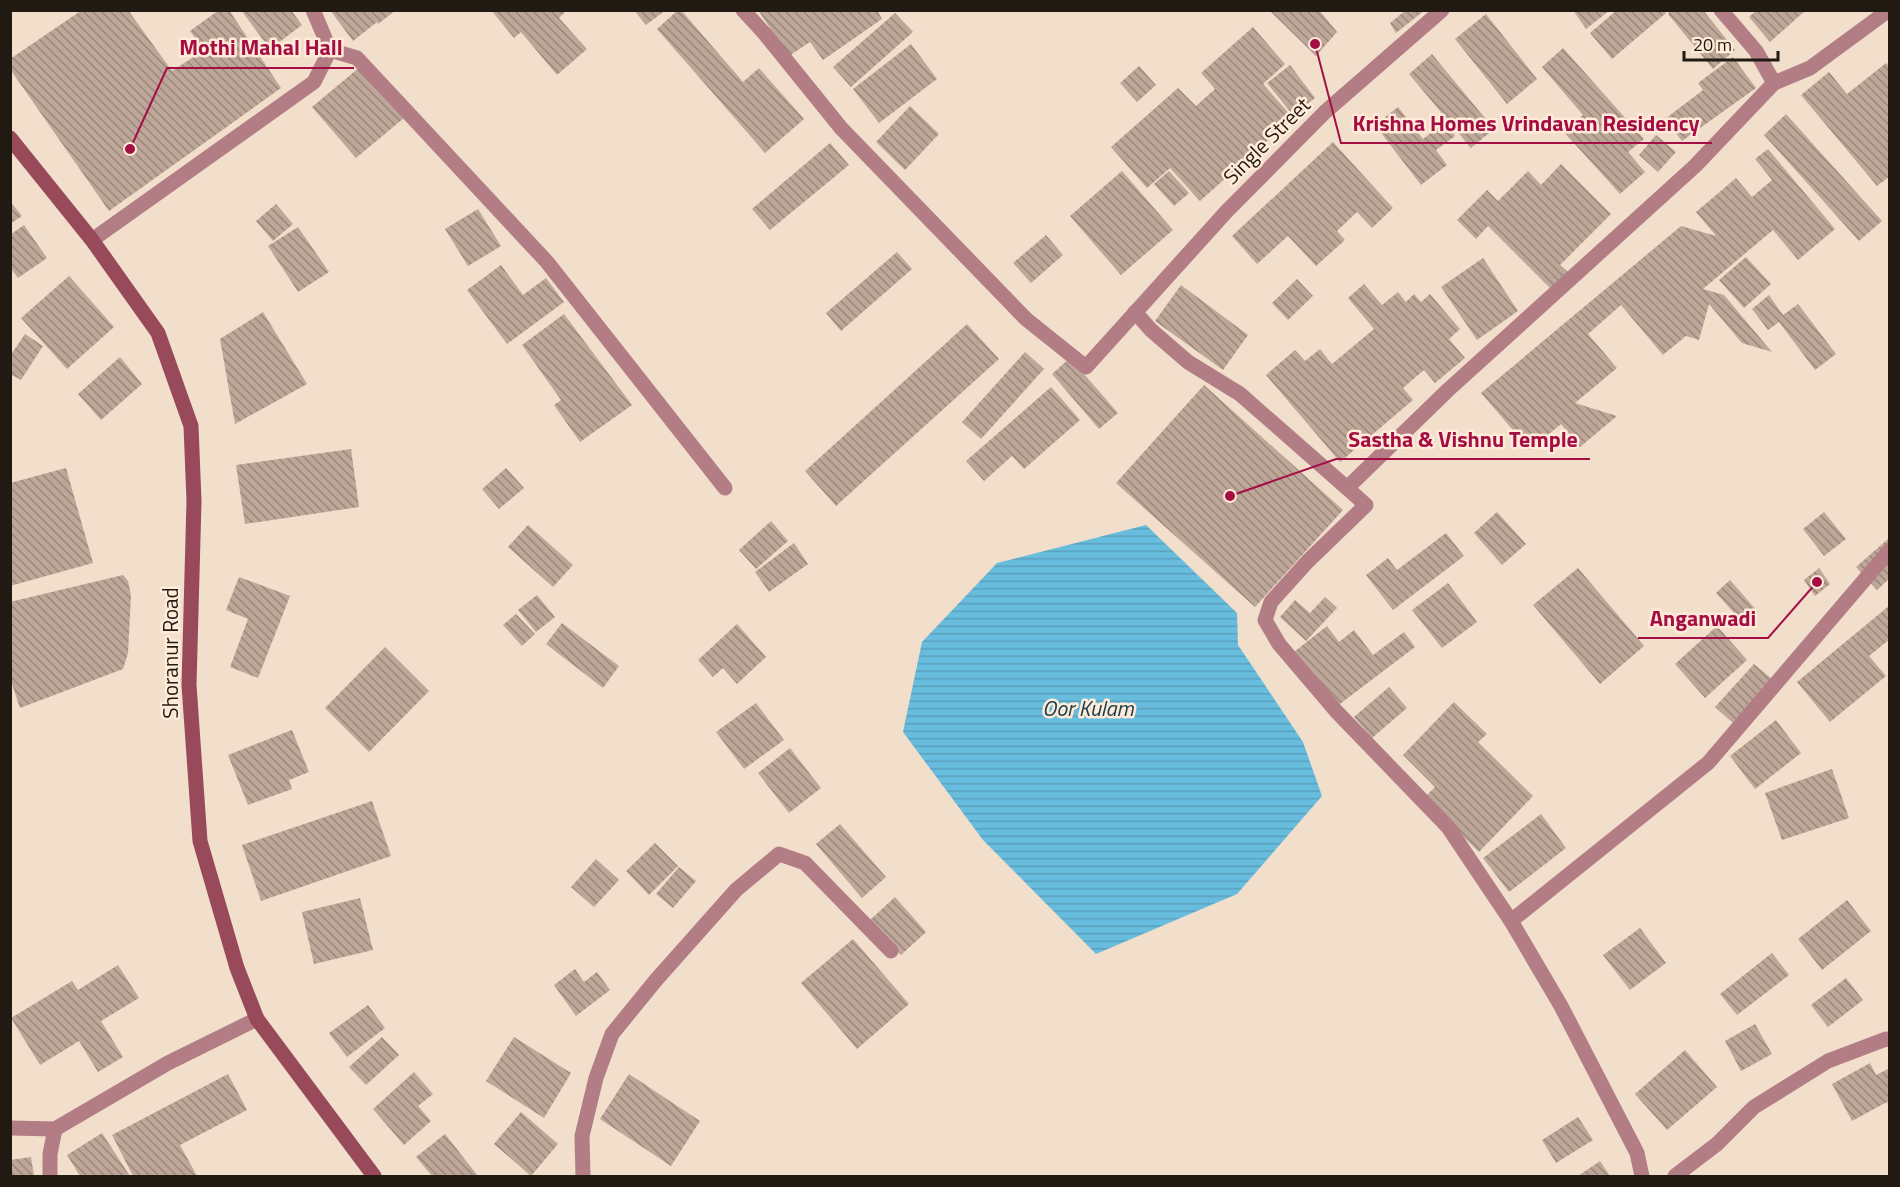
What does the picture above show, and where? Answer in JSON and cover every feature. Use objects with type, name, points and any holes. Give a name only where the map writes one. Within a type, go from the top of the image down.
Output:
[{"type":"main road","name":"Shoranur Road","points":[[10,138],[92,240],[158,333],[191,426],[194,501],[189,685],[200,842],[237,968],[257,1019],[374,1176]]},
{"type":"street","points":[[92,240],[314,82],[330,50],[313,10]]},
{"type":"street","name":"Single Street","points":[[743,10],[849,136],[1026,319],[1086,367],[1226,212],[1325,112],[1442,10]]},
{"type":"street","points":[[1721,10],[1756,51],[1774,83]]},
{"type":"street","points":[[1347,488],[1448,390],[1695,166],[1774,83],[1810,68],[1889,10]]},
{"type":"street","points":[[330,50],[357,58],[547,262],[724,488]]},
{"type":"street","points":[[1135,312],[1151,330],[1188,362],[1240,394],[1366,505],[1308,561],[1271,602],[1265,620],[1279,644],[1336,711],[1448,827],[1511,921],[1561,1006],[1637,1153],[1642,1176]]},
{"type":"street","points":[[1511,921],[1708,763],[1890,550]]},
{"type":"street","points":[[583,1176],[582,1136],[596,1078],[612,1034],[736,890],[779,854],[805,862],[891,951]]},
{"type":"street","points":[[10,1128],[55,1129],[168,1063],[257,1019]]},
{"type":"street","points":[[1675,1176],[1717,1144],[1754,1107],[1828,1061],[1886,1039],[1890,1040]]},
{"type":"street","points":[[50,1176],[50,1154],[55,1129]]},
{"type":"water","name":"Oor Kulam","points":[[1146,525],[1237,613],[1238,645],[1303,742],[1322,796],[1237,894],[1096,954],[983,840],[903,732],[922,642],[997,563]]},
{"type":"building","points":[[82,10],[128,10],[172,71],[204,50],[190,31],[219,10],[229,10],[281,88],[109,211],[10,69],[10,59]]},
{"type":"building","points":[[241,10],[291,10],[302,25],[270,49]]},
{"type":"building","points":[[330,10],[396,10],[353,41]]},
{"type":"building","points":[[491,10],[567,10],[559,18],[587,49],[557,75],[521,32],[514,38]]},
{"type":"building","points":[[634,10],[666,10],[646,25]]},
{"type":"building","points":[[678,10],[681,10],[743,82],[759,68],[804,119],[765,153],[657,29]]},
{"type":"building","points":[[758,10],[877,10],[882,19],[823,60],[810,42],[789,56]]},
{"type":"building","points":[[1269,10],[1319,10],[1337,32],[1316,56]]},
{"type":"building","points":[[1406,10],[1425,10],[1396,33],[1390,23]]},
{"type":"building","points":[[1573,10],[1610,10],[1586,29]]},
{"type":"building","points":[[1617,10],[1664,10],[1666,13],[1612,59],[1590,33]]},
{"type":"building","points":[[1671,10],[1703,10],[1735,50],[1713,69],[1668,14]]},
{"type":"building","points":[[1757,10],[1806,10],[1770,42],[1749,17]]},
{"type":"building","points":[[895,13],[913,32],[851,87],[833,67]]},
{"type":"building","points":[[1486,14],[1537,79],[1507,104],[1455,39]]},
{"type":"building","points":[[1253,27],[1285,64],[1263,84],[1293,118],[1200,201],[1170,168],[1147,188],[1111,147],[1178,88],[1196,106],[1215,89],[1201,73]]},
{"type":"building","points":[[911,44],[937,79],[879,123],[853,89]]},
{"type":"building","points":[[1563,48],[1644,139],[1628,152],[1645,172],[1620,194],[1564,132],[1583,115],[1542,67]]},
{"type":"building","points":[[1432,54],[1494,129],[1471,148],[1409,74]]},
{"type":"building","points":[[1733,57],[1756,88],[1682,141],[1665,119],[1703,90],[1698,83]]},
{"type":"building","points":[[1886,63],[1890,67],[1890,176],[1877,186],[1801,95],[1829,72],[1847,94]]},
{"type":"building","points":[[1290,65],[1315,98],[1293,115],[1267,83]]},
{"type":"building","points":[[361,66],[404,118],[356,158],[312,107]]},
{"type":"building","points":[[1139,66],[1156,85],[1137,102],[1120,83]]},
{"type":"building","points":[[910,106],[939,134],[905,170],[876,142]]},
{"type":"building","points":[[1398,107],[1423,139],[1445,122],[1455,136],[1436,150],[1447,165],[1421,185],[1375,125]]},
{"type":"building","points":[[1786,114],[1882,221],[1859,241],[1764,135]]},
{"type":"building","points":[[1656,135],[1676,152],[1658,172],[1639,155]]},
{"type":"building","points":[[1333,142],[1393,208],[1372,228],[1357,212],[1337,231],[1345,240],[1316,266],[1288,236],[1257,264],[1232,236]]},
{"type":"building","points":[[830,143],[849,165],[770,230],[752,209]]},
{"type":"building","points":[[1768,149],[1835,229],[1798,260],[1773,230],[1703,289],[1724,295],[1772,352],[1742,343],[1709,304],[1699,340],[1686,336],[1663,355],[1621,305],[1588,334],[1617,368],[1575,403],[1617,416],[1580,447],[1561,424],[1530,450],[1481,393],[1681,226],[1716,236],[1696,212],[1736,178],[1752,197],[1772,180],[1755,159]]},
{"type":"building","points":[[1561,164],[1611,214],[1560,265],[1568,272],[1551,289],[1488,226],[1476,239],[1457,220],[1487,190],[1498,201],[1528,171],[1541,185]]},
{"type":"building","points":[[1122,171],[1173,230],[1121,275],[1070,216]]},
{"type":"building","points":[[1169,171],[1189,193],[1174,206],[1154,184]]},
{"type":"building","points":[[10,201],[22,216],[10,224]]},
{"type":"building","points":[[276,204],[293,224],[273,241],[256,221]]},
{"type":"building","points":[[478,209],[501,246],[468,266],[445,229]]},
{"type":"building","points":[[24,225],[47,258],[18,278],[10,267],[10,235]]},
{"type":"building","points":[[298,227],[329,272],[298,292],[268,246]]},
{"type":"building","points":[[1046,235],[1063,255],[1031,283],[1013,263]]},
{"type":"building","points":[[897,252],[912,269],[841,331],[826,313]]},
{"type":"building","points":[[1746,257],[1771,284],[1744,308],[1719,280]]},
{"type":"building","points":[[1483,258],[1518,311],[1477,340],[1441,287]]},
{"type":"building","points":[[501,265],[523,295],[546,278],[564,302],[507,344],[467,290]]},
{"type":"building","points":[[69,276],[114,327],[67,369],[21,318]]},
{"type":"building","points":[[1297,279],[1313,296],[1288,320],[1272,303]]},
{"type":"building","points":[[1364,284],[1382,305],[1398,292],[1406,302],[1414,294],[1421,302],[1430,294],[1460,329],[1449,339],[1465,358],[1435,383],[1424,370],[1403,388],[1413,400],[1340,462],[1266,375],[1295,350],[1305,361],[1320,349],[1332,364],[1374,329],[1348,298]]},
{"type":"building","points":[[1181,285],[1248,335],[1223,370],[1155,321]]},
{"type":"building","points":[[1769,295],[1783,315],[1798,304],[1836,354],[1815,370],[1779,322],[1768,330],[1752,309]]},
{"type":"building","points":[[263,312],[307,384],[235,424],[220,339]]},
{"type":"building","points":[[564,314],[632,405],[580,442],[554,405],[561,400],[522,345]]},
{"type":"building","points":[[967,324],[999,359],[836,506],[805,471]]},
{"type":"building","points":[[25,334],[43,346],[21,380],[10,374],[10,356]]},
{"type":"building","points":[[1025,352],[1044,369],[981,439],[962,422]]},
{"type":"building","points":[[120,357],[142,384],[101,420],[78,394]]},
{"type":"building","points":[[1070,358],[1118,413],[1099,429],[1052,374]]},
{"type":"building","points":[[1204,385],[1343,510],[1255,607],[1116,483]]},
{"type":"building","points":[[1051,387],[1080,420],[1024,469],[1012,456],[984,481],[966,461]]},
{"type":"building","points":[[351,449],[359,507],[245,524],[236,465]]},
{"type":"building","points":[[66,468],[93,563],[10,586],[10,483]]},
{"type":"building","points":[[506,468],[524,488],[499,509],[482,489]]},
{"type":"building","points":[[1497,512],[1526,544],[1502,565],[1474,533]]},
{"type":"building","points":[[1824,512],[1846,539],[1824,556],[1803,529]]},
{"type":"building","points":[[771,521],[788,541],[756,569],[739,550]]},
{"type":"building","points":[[528,525],[573,565],[553,587],[508,547]]},
{"type":"building","points":[[1446,533],[1464,556],[1393,610],[1366,575],[1388,558],[1397,570]]},
{"type":"building","points":[[1888,539],[1890,541],[1890,578],[1877,590],[1856,567]]},
{"type":"building","points":[[794,543],[808,564],[769,592],[755,572]]},
{"type":"building","points":[[1578,568],[1644,646],[1600,684],[1533,605]]},
{"type":"building","points":[[1819,568],[1830,584],[1815,596],[1804,580]]},
{"type":"building","points":[[123,575],[128,581],[131,596],[128,653],[123,669],[20,708],[10,678],[10,602]]},
{"type":"building","points":[[239,577],[290,596],[258,678],[230,667],[248,619],[226,610]]},
{"type":"building","points":[[1730,580],[1758,612],[1745,625],[1716,593]]},
{"type":"building","points":[[1448,583],[1477,622],[1442,648],[1412,610]]},
{"type":"building","points":[[537,595],[555,617],[536,632],[518,610]]},
{"type":"building","points":[[1325,597],[1337,608],[1306,641],[1280,617],[1295,600],[1310,613]]},
{"type":"building","points":[[1890,605],[1890,639],[1869,656],[1886,676],[1830,722],[1797,682]]},
{"type":"building","points":[[516,614],[535,634],[522,646],[503,625]]},
{"type":"building","points":[[562,623],[619,666],[603,688],[546,644]]},
{"type":"building","points":[[737,624],[766,657],[737,684],[723,668],[713,677],[698,660]]},
{"type":"building","points":[[1327,626],[1339,642],[1354,630],[1373,655],[1404,632],[1415,647],[1336,707],[1294,652]]},
{"type":"building","points":[[1717,626],[1747,660],[1705,698],[1675,664]]},
{"type":"building","points":[[385,647],[429,691],[369,752],[325,708]]},
{"type":"building","points":[[1754,664],[1772,679],[1733,723],[1715,707]]},
{"type":"building","points":[[1389,687],[1407,708],[1372,738],[1354,717]]},
{"type":"building","points":[[1454,702],[1487,734],[1478,742],[1533,796],[1479,852],[1424,798],[1435,787],[1403,755]]},
{"type":"building","points":[[756,703],[784,740],[744,769],[716,732]]},
{"type":"building","points":[[1776,720],[1801,753],[1755,789],[1730,756]]},
{"type":"building","points":[[292,730],[309,772],[289,780],[292,789],[248,805],[228,755]]},
{"type":"building","points":[[790,748],[821,788],[789,813],[758,773]]},
{"type":"building","points":[[1832,769],[1849,818],[1782,840],[1765,793]]},
{"type":"building","points":[[372,801],[391,856],[261,901],[242,845]]},
{"type":"building","points":[[1541,814],[1566,848],[1509,892],[1483,858]]},
{"type":"building","points":[[840,824],[886,877],[862,898],[816,844]]},
{"type":"building","points":[[655,843],[678,866],[649,895],[626,871]]},
{"type":"building","points":[[596,859],[619,880],[594,907],[571,887]]},
{"type":"building","points":[[679,867],[696,881],[673,908],[656,894]]},
{"type":"building","points":[[895,897],[926,932],[901,955],[870,920]]},
{"type":"building","points":[[360,898],[373,950],[314,964],[302,912]]},
{"type":"building","points":[[1847,900],[1871,931],[1822,970],[1798,939]]},
{"type":"building","points":[[1640,928],[1666,963],[1630,990],[1603,955]]},
{"type":"building","points":[[853,939],[909,1004],[857,1049],[801,983]]},
{"type":"building","points":[[1772,953],[1789,975],[1737,1015],[1720,994]]},
{"type":"building","points":[[118,965],[139,998],[101,1021],[123,1057],[98,1072],[79,1041],[40,1065],[11,1018],[72,981],[78,990]]},
{"type":"building","points":[[575,969],[584,982],[597,972],[610,990],[576,1016],[554,985]]},
{"type":"building","points":[[1846,978],[1863,1000],[1828,1027],[1811,1005]]},
{"type":"building","points":[[368,1005],[385,1028],[347,1057],[329,1033]]},
{"type":"building","points":[[1755,1024],[1772,1054],[1741,1071],[1725,1041]]},
{"type":"building","points":[[382,1037],[399,1055],[366,1085],[349,1067]]},
{"type":"building","points":[[514,1037],[571,1073],[544,1118],[486,1081]]},
{"type":"building","points":[[1685,1050],[1717,1087],[1667,1130],[1635,1094]]},
{"type":"building","points":[[1870,1063],[1876,1075],[1890,1068],[1890,1107],[1887,1102],[1852,1121],[1832,1084]]},
{"type":"building","points":[[414,1072],[433,1094],[418,1106],[431,1121],[404,1145],[373,1109]]},
{"type":"building","points":[[228,1074],[247,1110],[180,1145],[197,1176],[133,1176],[112,1135]]},
{"type":"building","points":[[629,1074],[700,1121],[671,1166],[600,1119]]},
{"type":"building","points":[[521,1112],[558,1144],[531,1176],[494,1144]]},
{"type":"building","points":[[1578,1117],[1593,1140],[1556,1163],[1542,1140]]},
{"type":"building","points":[[102,1133],[130,1176],[80,1176],[67,1155]]},
{"type":"building","points":[[445,1134],[478,1176],[432,1176],[416,1157]]},
{"type":"building","points":[[31,1157],[34,1176],[10,1176],[10,1160]]},
{"type":"building","points":[[1600,1161],[1610,1176],[1578,1176]]},
{"type":"place","name":"Krishna Homes Vrindavan Residency","points":[[1315,44]]},
{"type":"place","name":"Mothi Mahal Hall","points":[[130,149]]},
{"type":"place","name":"Sastha & Vishnu Temple","points":[[1230,496]]},
{"type":"place","name":"Anganwadi","points":[[1817,582]]}]
